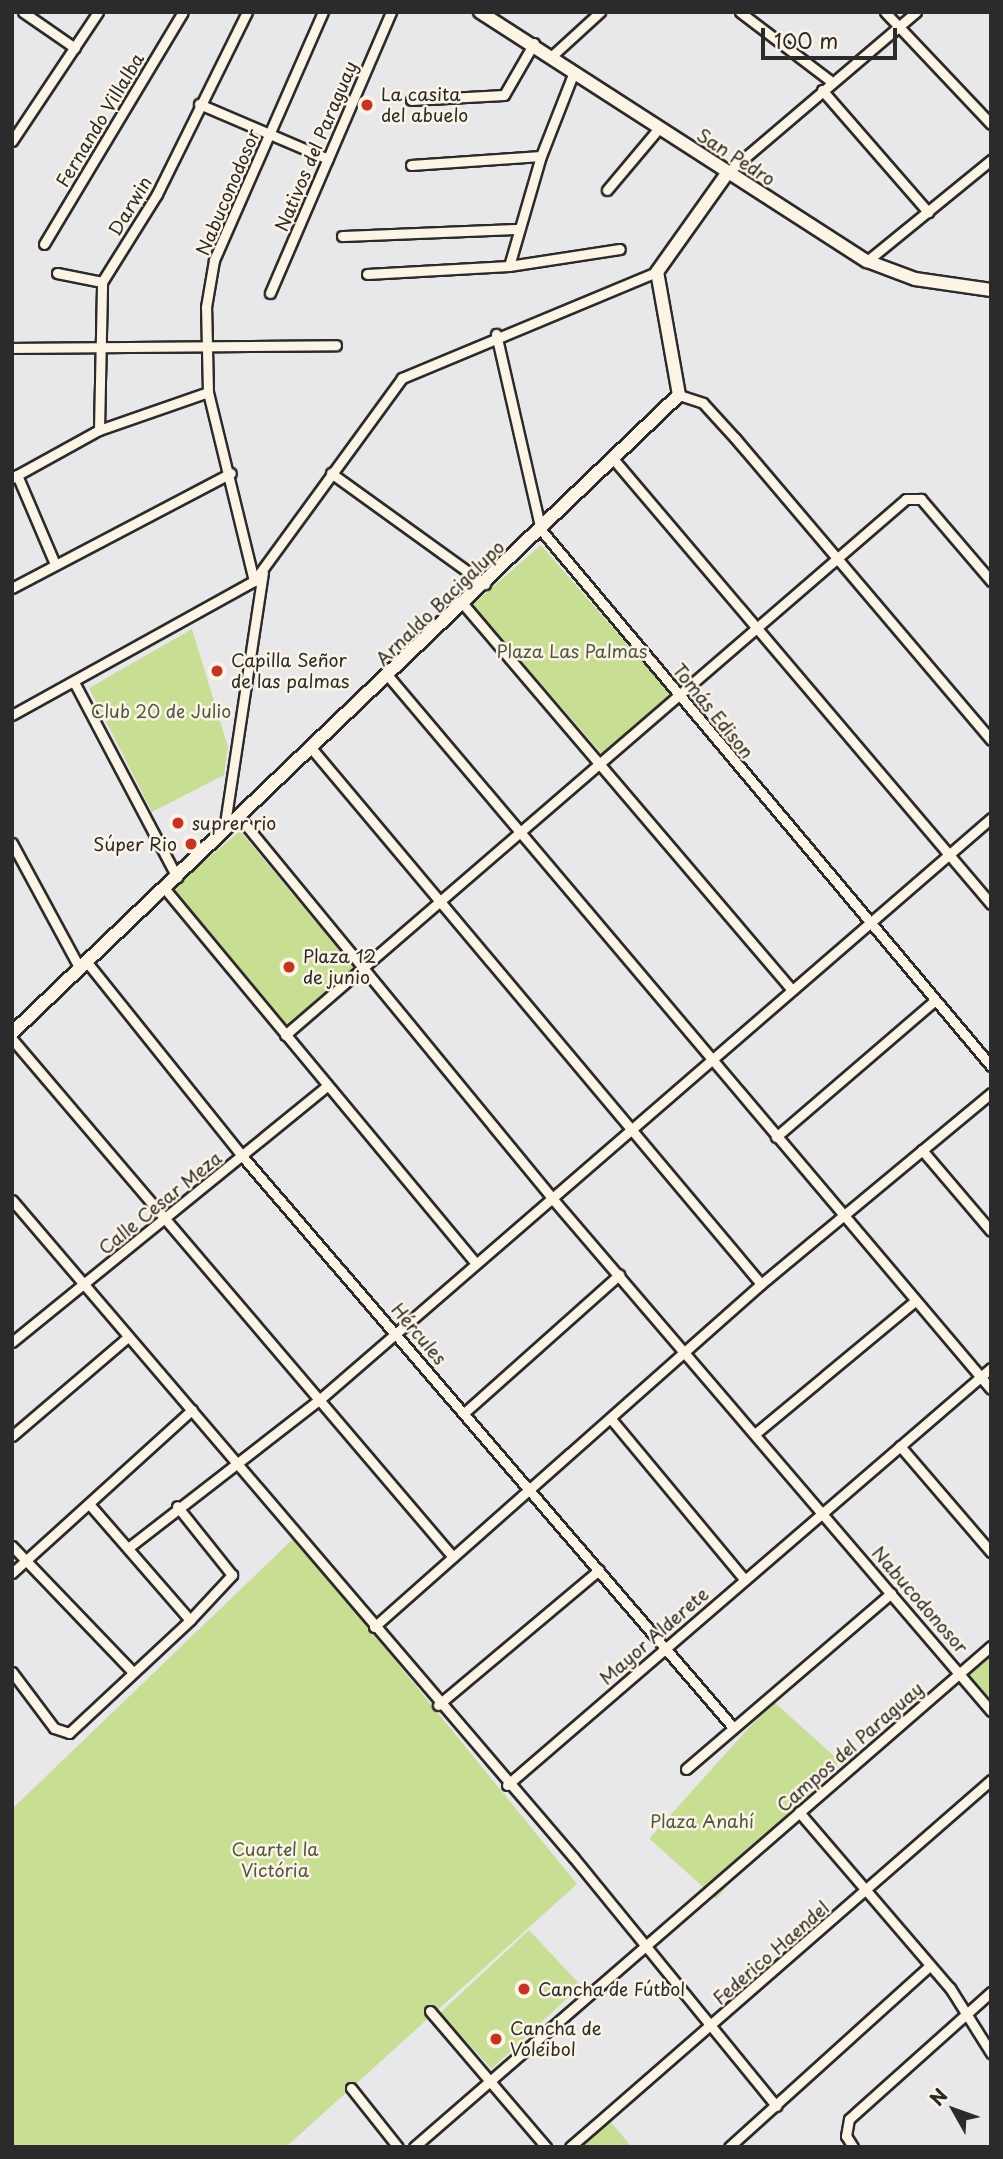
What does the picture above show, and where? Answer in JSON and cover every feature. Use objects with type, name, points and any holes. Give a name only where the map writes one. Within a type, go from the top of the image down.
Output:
[{"type":"street","points":[[23,12],[75,48]]},
{"type":"street","points":[[13,138],[98,12]]},
{"type":"street","name":"Fernando Villalba","points":[[44,244],[183,12]]},
{"type":"street","name":"Darwin","points":[[99,430],[98,346],[102,282],[157,194],[199,104],[247,12]]},
{"type":"street","name":"Nabuconodosor","points":[[254,581],[231,473],[208,391],[203,348],[214,260],[323,12]]},
{"type":"street","name":"Nativos del Paraguay","points":[[270,293],[391,12]]},
{"type":"street","points":[[553,55],[600,12]]},
{"type":"street","points":[[740,12],[832,82]]},
{"type":"street","points":[[885,12],[902,24],[991,124]]},
{"type":"street","points":[[12,715],[254,581],[263,573],[331,473],[402,378],[496,334],[657,272],[728,172],[916,12]]},
{"type":"street","name":"San Pedro","points":[[485,13],[867,261],[915,279],[991,290]]},
{"type":"street","points":[[411,100],[504,95],[534,43]]},
{"type":"street","points":[[509,266],[517,229],[541,156],[574,72]]},
{"type":"street","points":[[822,90],[928,212]]},
{"type":"street","points":[[199,104],[328,159]]},
{"type":"street","points":[[607,190],[659,128]]},
{"type":"street","points":[[411,166],[541,156]]},
{"type":"street","points":[[867,261],[991,160]]},
{"type":"street","points":[[342,236],[517,229]]},
{"type":"street","points":[[367,274],[509,266],[620,249]]},
{"type":"street","points":[[657,272],[679,395],[703,403],[841,559],[991,740]]},
{"type":"street","points":[[57,273],[102,282]]},
{"type":"street","name":"Tomás Edison","points":[[496,334],[541,530],[682,697],[868,926],[991,1066]]},
{"type":"street","points":[[12,348],[336,345]]},
{"type":"street","points":[[55,564],[15,477],[99,430],[208,391]]},
{"type":"street","name":"Arnaldo Bacigalupo","points":[[12,1033],[615,461],[679,395]]},
{"type":"street","points":[[615,461],[761,629],[991,904]]},
{"type":"street","points":[[12,588],[231,473]]},
{"type":"street","points":[[331,473],[485,584]]},
{"type":"street","points":[[285,1035],[522,835],[913,497],[991,581]]},
{"type":"street","points":[[223,835],[263,573]]},
{"type":"street","points":[[464,605],[792,990]]},
{"type":"street","points":[[389,677],[914,1302],[991,1389]]},
{"type":"street","points":[[74,682],[177,877]]},
{"type":"street","points":[[312,749],[761,1284]]},
{"type":"street","name":"Nabucodonosor","points":[[240,818],[366,968],[551,1197],[688,1353],[961,1672],[991,1711]]},
{"type":"street","points":[[128,1548],[177,1506],[240,1464],[318,1400],[991,818]]},
{"type":"street","name":"Hércules","points":[[12,843],[83,964],[243,1157],[398,1332],[663,1649],[731,1725]]},
{"type":"street","points":[[165,889],[326,1087],[476,1263]]},
{"type":"street","points":[[776,1137],[933,1002]]},
{"type":"street","points":[[12,1039],[453,1557]]},
{"type":"street","name":"Calle Cesar Meza","points":[[12,1342],[326,1087]]},
{"type":"street","points":[[374,1627],[688,1353],[761,1284],[991,1093]]},
{"type":"street","points":[[922,1150],[991,1231]]},
{"type":"street","points":[[12,1199],[240,1464],[506,1785],[574,1857],[641,1947],[776,2106]]},
{"type":"street","points":[[464,1413],[619,1275]]},
{"type":"street","points":[[756,1433],[914,1302]]},
{"type":"street","points":[[12,1436],[128,1337]]},
{"type":"street","name":"Mayor Alderete","points":[[506,1785],[991,1368]]},
{"type":"street","points":[[12,1573],[192,1410]]},
{"type":"street","points":[[612,1419],[744,1579]]},
{"type":"street","points":[[900,1446],[991,1552]]},
{"type":"street","points":[[90,1505],[190,1620]]},
{"type":"street","points":[[12,1672],[61,1734],[190,1620],[232,1575],[177,1506]]},
{"type":"street","points":[[12,1546],[132,1671]]},
{"type":"street","points":[[438,1705],[599,1570]]},
{"type":"street","points":[[686,1769],[731,1725],[891,1593]]},
{"type":"street","name":"Campos del Paraguay","points":[[414,2147],[641,1947],[991,1646]]},
{"type":"street","name":"Federico Haendel","points":[[570,2147],[867,1892],[991,1780]]},
{"type":"street","points":[[799,1812],[928,1967],[991,2053]]},
{"type":"street","points":[[729,2147],[928,1967]]},
{"type":"street","points":[[853,2147],[846,2136],[849,2119],[991,1992]]},
{"type":"street","points":[[430,2011],[546,2147]]},
{"type":"street","points":[[351,2088],[398,2147]]},
{"type":"green space","name":"Plaza Las Palmas","points":[[541,545],[672,696],[604,756],[472,605]]},
{"type":"green space","name":"Club 20 de Julio","points":[[192,629],[228,747],[224,775],[152,812],[89,688]]},
{"type":"green space","name":"Plaza 12 de junio","points":[[240,831],[357,970],[289,1028],[172,888]]},
{"type":"green space","name":"Cuartel la Victória","points":[[295,1537],[577,1884],[286,2147],[12,2147],[12,1809]]},
{"type":"green space","points":[[991,1649],[991,1704],[964,1673]]},
{"type":"green space","name":"Plaza Anahí","points":[[773,1701],[840,1761],[716,1899],[649,1838]]},
{"type":"green space","points":[[529,1930],[581,1986],[492,2069],[440,2013]]},
{"type":"green space","points":[[608,2119],[632,2147],[575,2147]]},
{"type":"place","name":"La casita del abuelo","points":[[367,105]]},
{"type":"place","name":"Capilla Señor de las palmas","points":[[217,671]]},
{"type":"place","name":"suprer rio","points":[[178,823]]},
{"type":"place","name":"Súper Rio","points":[[191,844]]},
{"type":"place","name":"Plaza 12 de junio","points":[[289,967]]},
{"type":"place","name":"Cancha de Fútbol","points":[[524,1989]]},
{"type":"place","name":"Cancha de Voleibol","points":[[496,2039]]}]
